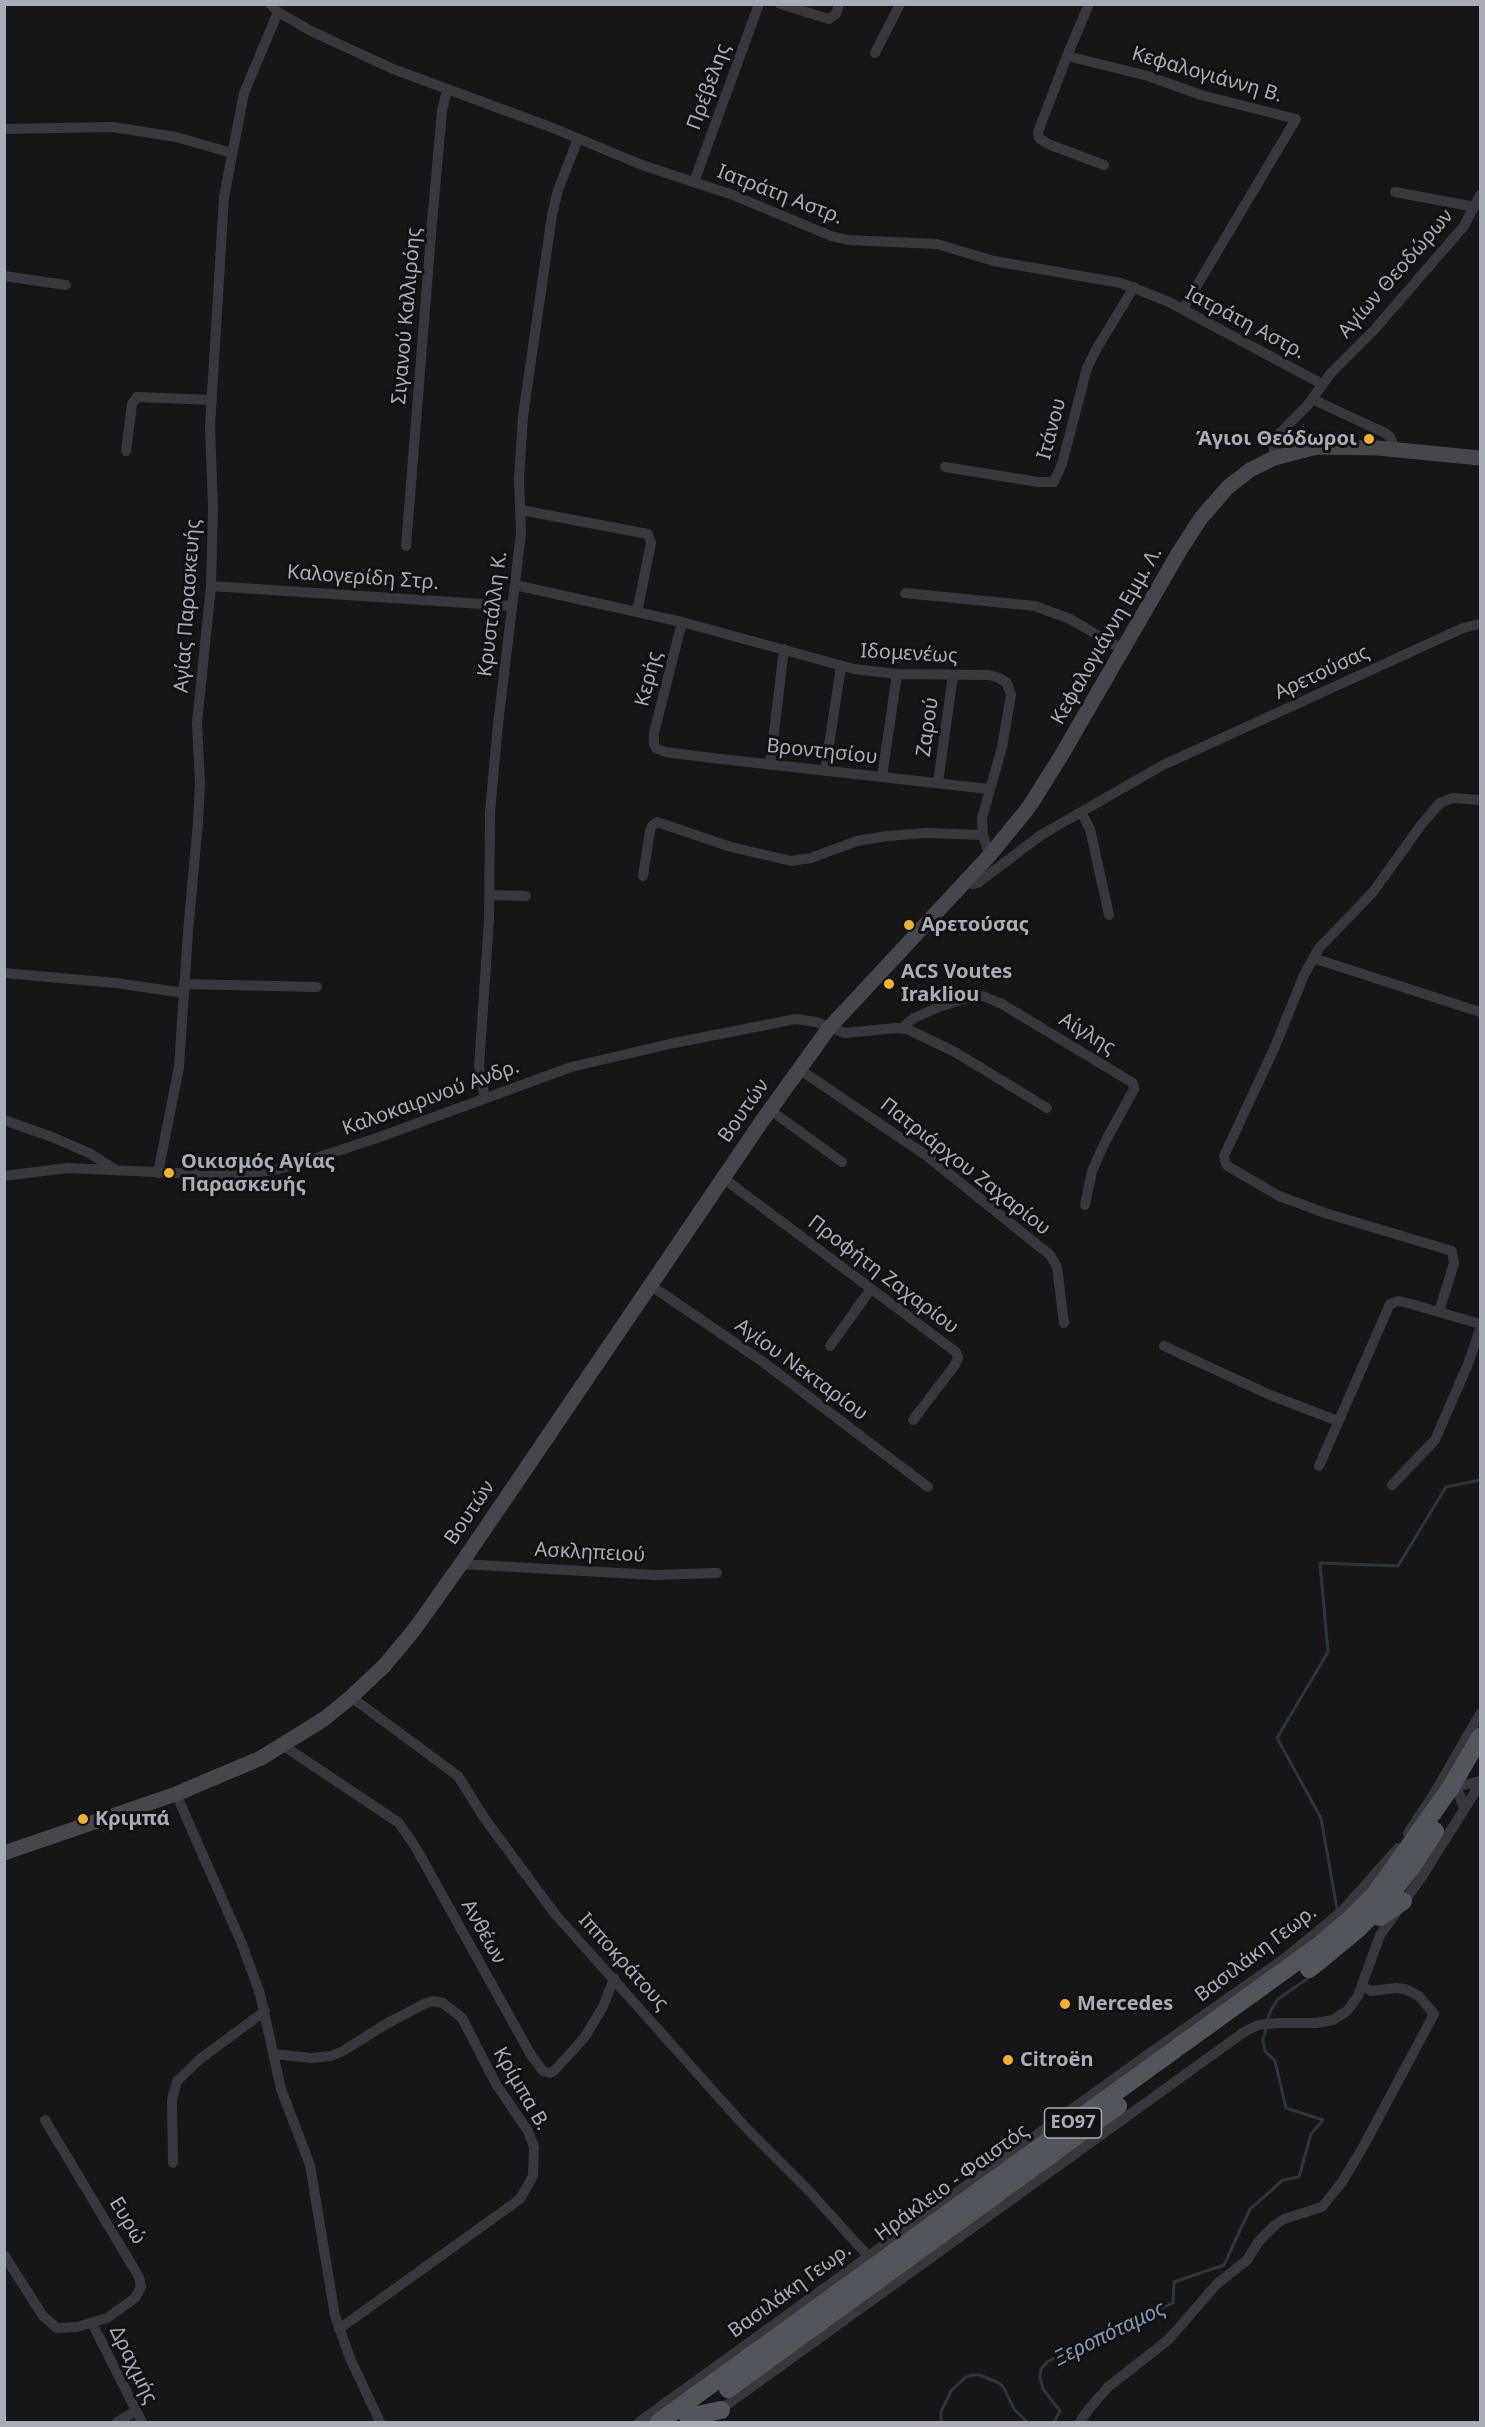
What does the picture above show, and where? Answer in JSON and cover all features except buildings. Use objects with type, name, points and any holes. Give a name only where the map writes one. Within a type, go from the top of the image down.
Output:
[{"type":"main road","name":"Κεφαλογιάννη Εμμ. Λ.","points":[[829,1028],[1018,822],[1040,790],[1179,552],[1207,510],[1237,479],[1274,458],[1304,449],[1332,446],[1480,458]]},
{"type":"main road","name":"Βουτών","points":[[4,1853],[236,1771],[284,1746],[351,1697],[399,1647],[461,1564],[723,1178],[829,1028]]},
{"type":"main road","name":"Ηράκλειο - Φαιστός","points":[[659,2422],[1292,1966],[1350,1920],[1376,1893],[1458,1790],[1480,1737]]},
{"type":"main road","name":"Ηράκλειο - Φαιστός","points":[[691,2421],[854,2298],[1330,1953],[1358,1929],[1386,1900],[1411,1868],[1480,1758]]},
{"type":"main road","points":[[1330,1953],[1403,1901]]},
{"type":"main road","points":[[1140,2060],[1172,2051]]},
{"type":"main road","points":[[838,2327],[854,2298]]},
{"type":"main road","points":[[691,2421],[721,2410]]},
{"type":"street","name":"Πρέβελης","points":[[694,182],[759,4]]},
{"type":"street","points":[[780,4],[829,19],[836,14],[839,4]]},
{"type":"street","points":[[875,53],[900,4]]},
{"type":"street","points":[[1089,4],[1038,132],[1039,138],[1048,144],[1104,165]]},
{"type":"street","name":"Ιατράτη Αστρ.","points":[[274,8],[376,62],[623,158],[732,195],[831,236],[848,240],[937,244],[994,261],[1102,279],[1134,287],[1183,309],[1322,384]]},
{"type":"street","name":"Αγίας Παρασκευής","points":[[158,1173],[179,1068],[200,783],[197,723],[211,586],[213,507],[210,427],[224,197],[244,93],[274,8]]},
{"type":"street","name":"Κεφαλογιάννη Β.","points":[[1067,56],[1148,76],[1201,95],[1296,119],[1183,309]]},
{"type":"street","name":"Σιγανού Καλλιρόης","points":[[406,546],[432,222],[442,111],[447,90]]},
{"type":"street","points":[[4,129],[26,130],[85,126],[123,128],[176,137],[232,153]]},
{"type":"street","name":"Κρυστάλλη Κ.","points":[[485,1098],[480,1077],[480,1050],[490,895],[491,791],[521,533],[519,479],[523,416],[545,257],[558,190],[578,139]]},
{"type":"street","points":[[1395,192],[1475,207]]},
{"type":"street","name":"Αγίων Θεοδώρων","points":[[1274,458],[1274,445],[1279,434],[1312,399],[1337,366],[1374,330],[1453,238],[1475,207],[1480,195]]},
{"type":"street","points":[[4,276],[66,285]]},
{"type":"street","name":"Ιτάνου","points":[[945,467],[1038,482],[1054,482],[1062,464],[1087,368],[1096,348],[1134,287]]},
{"type":"street","points":[[126,451],[132,404],[137,397],[212,400]]},
{"type":"street","points":[[1312,399],[1384,433],[1390,437],[1396,450]]},
{"type":"street","points":[[521,510],[648,534],[651,543],[637,612]]},
{"type":"street","name":"Ιδομενέως","points":[[514,585],[682,622],[841,667],[897,674],[994,676],[1007,683],[1011,691],[1004,738],[982,818],[983,835],[989,856]]},
{"type":"street","name":"Καλογερίδη Στρ.","points":[[211,586],[512,606]]},
{"type":"street","points":[[905,593],[1035,606],[1070,619],[1123,650]]},
{"type":"street","name":"Κερής","points":[[654,745],[656,723],[682,622]]},
{"type":"street","name":"Αρετούσας","points":[[966,880],[973,884],[979,882],[1041,836],[1163,765],[1463,628],[1480,624]]},
{"type":"street","points":[[770,765],[784,650]]},
{"type":"street","points":[[825,771],[841,667]]},
{"type":"street","points":[[882,777],[897,674]]},
{"type":"street","name":"Ζαρού","points":[[938,783],[953,675]]},
{"type":"street","name":"Βροντησίου","points":[[654,745],[664,752],[989,789]]},
{"type":"street","points":[[1439,1312],[1454,1263],[1452,1251],[1286,1199],[1234,1170],[1224,1160],[1312,958],[1329,936],[1373,892],[1440,803],[1452,798],[1480,800]]},
{"type":"street","points":[[1081,812],[1090,829],[1109,915]]},
{"type":"street","points":[[643,876],[651,830],[654,824],[659,822],[740,849],[791,861],[811,858],[857,841],[887,836],[926,833],[983,835]]},
{"type":"street","points":[[490,895],[526,896]]},
{"type":"street","points":[[1312,958],[1480,1012]]},
{"type":"street","points":[[4,973],[184,988],[317,987]]},
{"type":"street","name":"Αίγλης","points":[[902,1028],[914,1018],[932,1009],[964,998],[983,996],[1002,1004],[1133,1083],[1134,1089],[1094,1166],[1085,1205]]},
{"type":"street","name":"Καλοκαιρινού Ανδρ.","points":[[4,1176],[67,1168],[221,1175],[295,1165],[377,1138],[572,1067],[713,1034],[796,1019],[816,1022],[845,1033],[902,1028]]},
{"type":"street","points":[[902,1028],[935,1041],[1047,1108]]},
{"type":"street","name":"Πατριάρχου Ζαχαρίου","points":[[799,1069],[927,1156],[1050,1255],[1057,1267],[1064,1323]]},
{"type":"street","points":[[770,1110],[842,1162]]},
{"type":"street","points":[[4,1120],[89,1153],[119,1172]]},
{"type":"street","name":"Προφήτη Ζαχαρίου","points":[[723,1178],[957,1354],[957,1360],[952,1369],[913,1420]]},
{"type":"street","name":"Αγίου Νεκταρίου","points":[[650,1285],[763,1362],[928,1487]]},
{"type":"street","points":[[830,1346],[871,1289]]},
{"type":"street","points":[[1319,1466],[1388,1306],[1398,1301],[1439,1312],[1480,1327],[1464,1374],[1435,1440],[1392,1485]]},
{"type":"street","points":[[1164,1346],[1261,1391],[1338,1421]]},
{"type":"street","name":"Ασκληπειού","points":[[461,1564],[654,1575],[717,1573]]},
{"type":"street","name":"Ιπποκράτους","points":[[351,1697],[458,1776],[485,1819],[555,1914],[748,2130],[810,2192],[868,2257]]},
{"type":"street","points":[[1458,1790],[1453,1772],[1456,1756],[1480,1714]]},
{"type":"street","name":"Ανθέων","points":[[284,1746],[389,1814],[404,1828],[531,2055],[543,2071],[550,2073],[554,2071],[588,2033],[603,2007],[614,1978]]},
{"type":"street","points":[[721,2410],[1249,2030],[1262,2025],[1278,2023],[1316,2023],[1333,2020],[1353,2005],[1362,1986],[1376,1942],[1421,1878],[1458,1790],[1456,1756]]},
{"type":"street","name":"Βασιλάκη Γεωρ.","points":[[639,2422],[1140,2060],[1286,1958],[1342,1911],[1394,1853],[1458,1790]]},
{"type":"street","points":[[176,1794],[242,1944],[265,2011],[281,2089],[310,2165],[329,2292],[339,2330],[380,2422]]},
{"type":"street","points":[[1080,2422],[1108,2387],[1168,2340],[1217,2284],[1247,2260],[1259,2241],[1274,2226],[1284,2219],[1322,2207],[1342,2182],[1434,2014],[1419,1996],[1405,1989],[1371,1991],[1362,1986]]},
{"type":"street","name":"Κρίμπα Β.","points":[[274,2054],[311,2058],[331,2056],[424,2004],[434,2001],[443,2004],[462,2018],[496,2084],[528,2132],[534,2147],[533,2176],[520,2199],[339,2330]]},
{"type":"street","points":[[173,2163],[172,2100],[177,2081],[200,2059],[265,2011]]},
{"type":"street","name":"Ευρώ","points":[[45,2120],[142,2282],[137,2295],[130,2302],[107,2318],[92,2323]]},
{"type":"street","points":[[4,2255],[51,2325],[62,2329],[92,2323]]},
{"type":"street","name":"Δραχμής","points":[[92,2323],[142,2422]]},
{"type":"street","points":[[117,2422],[136,2411]]},
{"type":"waterway","name":"Ξεροπόταμος","points":[[1337,1909],[1321,1818],[1277,1738],[1328,1652],[1320,1563],[1398,1566],[1446,1487],[1480,1480]]},
{"type":"waterway","name":"Ξεροπόταμος","points":[[1322,1969],[1337,1956]]},
{"type":"waterway","name":"Ξεροπόταμος","points":[[1267,2021],[1278,1999],[1311,1976]]},
{"type":"waterway","name":"Ξεροπόταμος","points":[[1054,2422],[1060,2411],[1043,2389],[1040,2377],[1041,2369],[1047,2362],[1068,2351],[1089,2345],[1173,2303],[1174,2282],[1224,2265],[1250,2209],[1283,2180],[1299,2177],[1311,2134],[1323,2120],[1286,2108],[1275,2061],[1265,2051],[1263,2040],[1266,2028]]},
{"type":"waterway","name":"Ξεροπόταμος","points":[[941,2422],[941,2412],[951,2391],[966,2377],[972,2375],[980,2375],[999,2383],[1004,2388],[1014,2409],[1027,2422]]},
{"type":"place","name":"Άγιοι Θεόδωροι","points":[[1369,439]]},
{"type":"place","name":"Αρετούσας","points":[[909,925]]},
{"type":"place","name":"ACS Voutes Irakliou","points":[[889,984]]},
{"type":"place","name":"Οικισμός Αγίας Παρασκευής","points":[[169,1173]]},
{"type":"place","name":"Κριμπά","points":[[83,1819]]},
{"type":"place","name":"Mercedes","points":[[1065,2004]]},
{"type":"place","name":"Citroën","points":[[1008,2060]]}]
